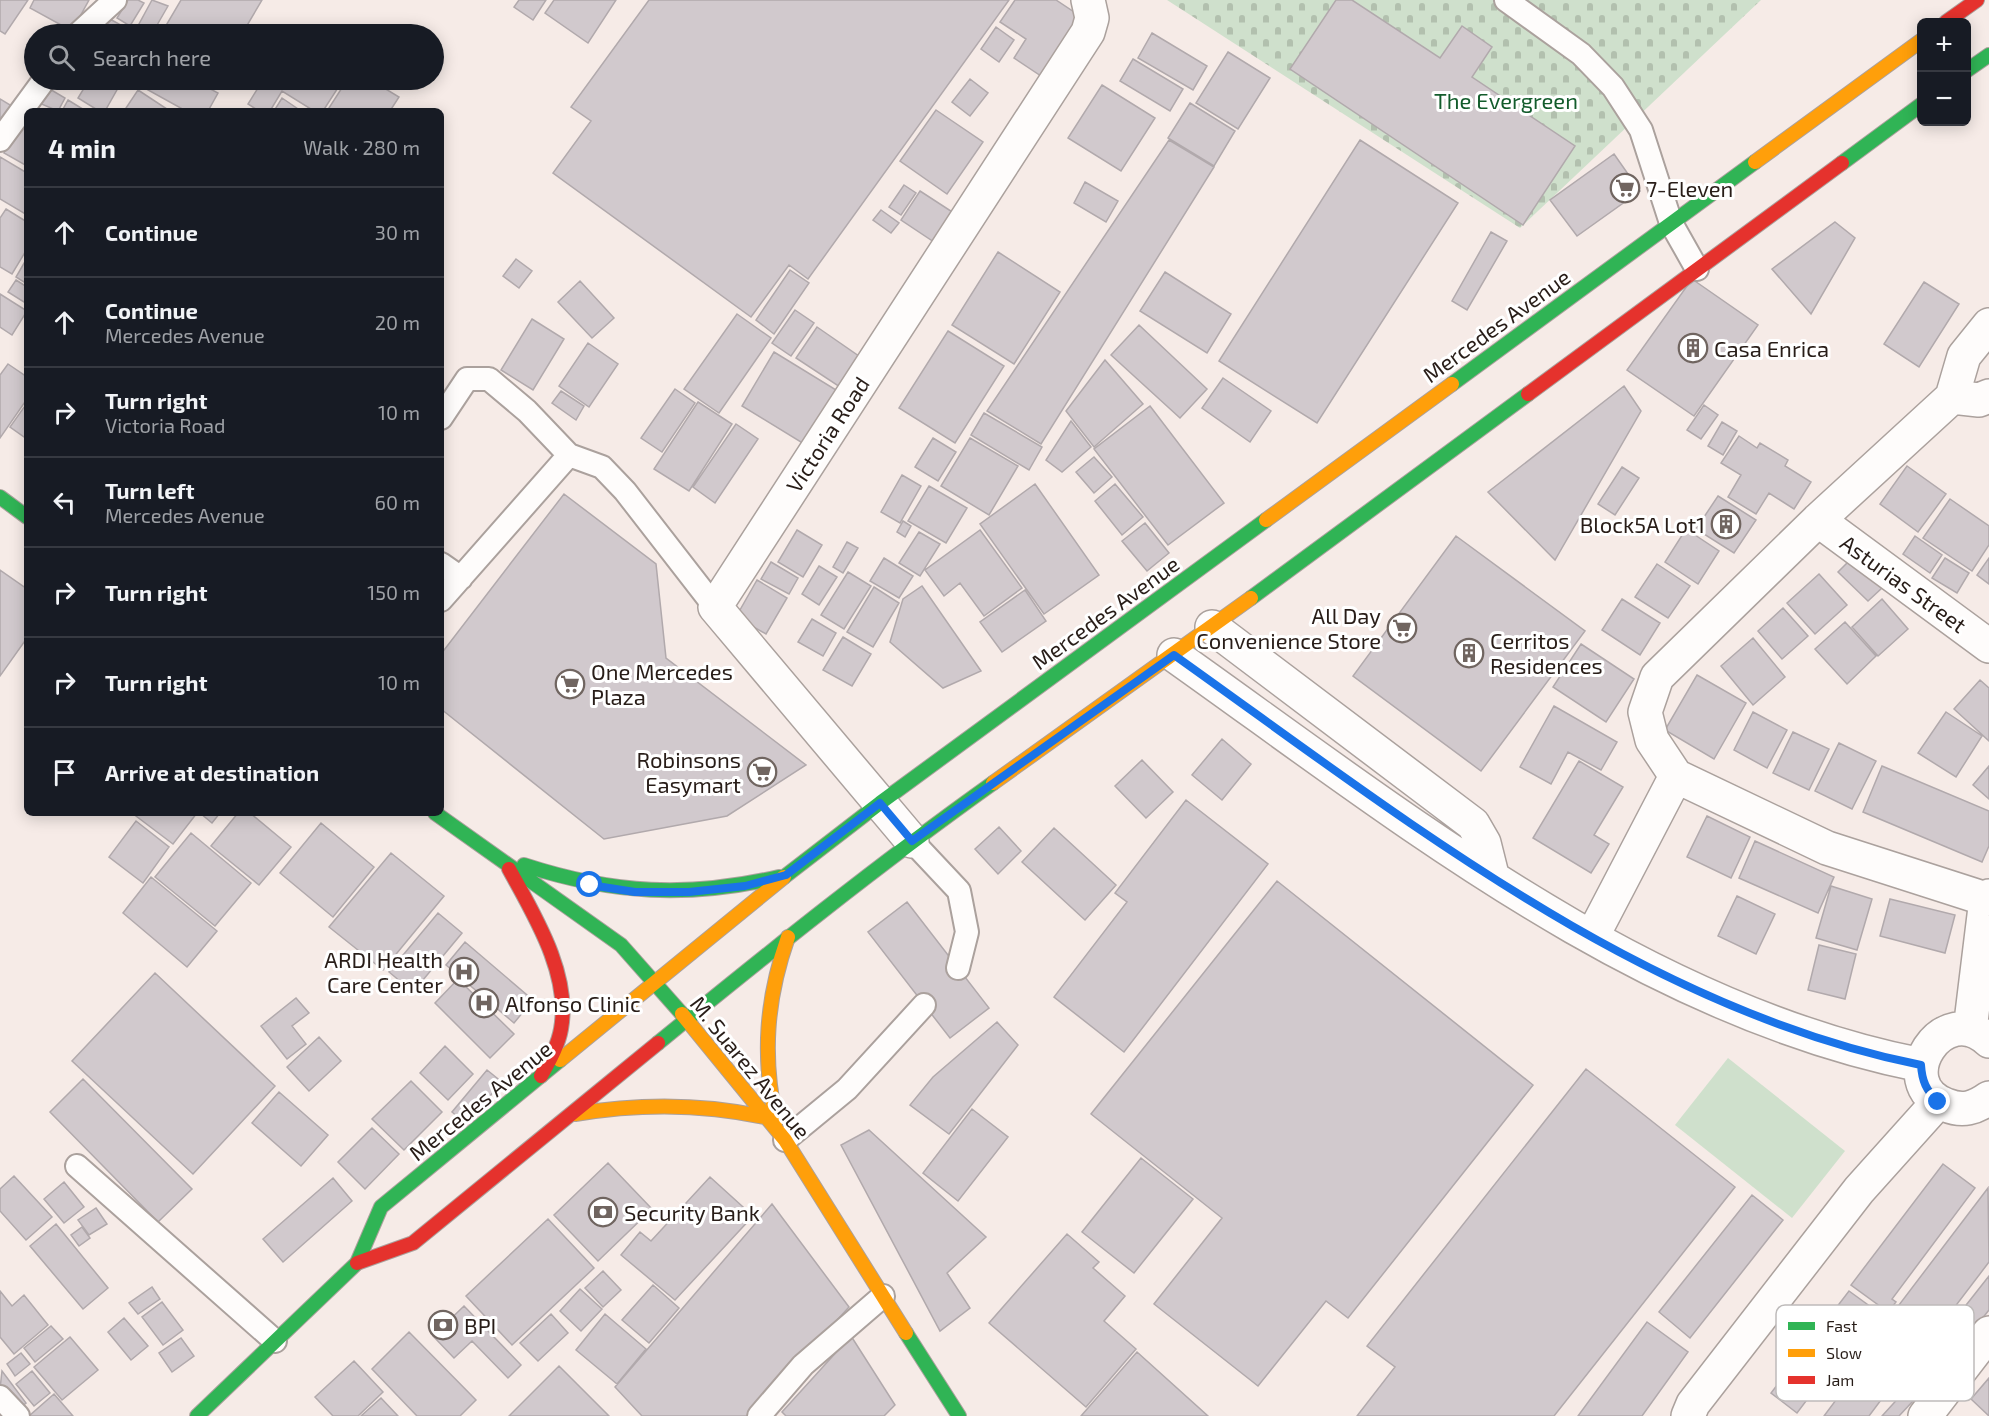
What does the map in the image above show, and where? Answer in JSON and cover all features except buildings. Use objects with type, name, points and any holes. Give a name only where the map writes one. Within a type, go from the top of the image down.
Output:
[{"type":"main road","points":[[1952,18],[1977,0]]},
{"type":"main road","name":"Mercedes Avenue","points":[[196,1416],[357,1263],[381,1207],[539,1080],[786,875],[880,803],[1917,44]]},
{"type":"main road","points":[[1971,68],[1989,55]]},
{"type":"main road","name":"Mercedes Avenue","points":[[357,1263],[413,1244],[788,938],[912,841],[1174,655],[1917,108]]},
{"type":"main road","points":[[0,497],[24,515]]},
{"type":"main road","name":"M. Suarez Avenue","points":[[439,816],[621,945],[688,1020],[778,1129],[959,1416]]},
{"type":"main road","points":[[486,850],[561,877],[635,892],[713,891],[786,875]]},
{"type":"main road","points":[[506,865],[543,941],[560,991],[561,1028],[555,1049],[539,1080]]},
{"type":"main road","points":[[778,1129],[769,1091],[764,1043],[770,994],[788,938]]},
{"type":"main road","points":[[573,1114],[669,1103],[728,1108],[778,1129]]},
{"type":"street","name":"Victoria Road","points":[[715,607],[1088,32],[1092,18],[1092,6],[1088,0]]},
{"type":"street","points":[[1989,325],[1964,356],[1952,397],[1818,520],[1657,677],[1645,712],[1652,740],[1676,776],[1827,848],[1988,898],[1980,1035],[1953,1029],[1938,1037],[1927,1049],[1921,1065],[1922,1079],[1928,1092],[1938,1102],[1956,1109],[1976,1107],[1989,1098]]},
{"type":"street","points":[[1952,397],[1978,400],[1989,396]]},
{"type":"street","name":"Asturias Street","points":[[1818,520],[1989,646]]},
{"type":"street","points":[[715,607],[912,841]]},
{"type":"street","points":[[1212,627],[1473,824],[1484,843],[1492,876]]},
{"type":"street","points":[[1174,655],[1379,801],[1492,876],[1592,937],[1714,999],[1825,1040],[1921,1065]]},
{"type":"street","points":[[1592,937],[1676,776]]},
{"type":"street","points":[[1688,1416],[1693,1404],[1859,1190],[1938,1102]]},
{"type":"street","points":[[1974,1352],[1989,1333]]},
{"type":"street","points":[[1925,1416],[1937,1401]]},
{"type":"lane","points":[[89,24],[115,0]]},
{"type":"lane","points":[[1506,0],[1581,54],[1613,87],[1641,130],[1671,223],[1697,270]]},
{"type":"lane","points":[[0,140],[37,90]]},
{"type":"lane","points":[[444,414],[467,379],[489,379],[527,411],[569,455],[602,467],[625,490],[715,607]]},
{"type":"lane","points":[[444,597],[569,455]]},
{"type":"lane","points":[[444,566],[461,578]]},
{"type":"lane","points":[[1379,801],[1401,769]]},
{"type":"lane","points":[[912,841],[959,891],[967,932],[957,968]]},
{"type":"lane","points":[[778,1129],[847,1089],[924,1005]]},
{"type":"lane","points":[[76,1166],[276,1341]]},
{"type":"lane","points":[[759,1416],[803,1365],[883,1296]]},
{"type":"lane","points":[[0,1397],[18,1416]]},
{"type":"green space","name":"The Evergreen","points":[[1167,0],[1761,0],[1520,228]]},
{"type":"green space","points":[[1728,1058],[1845,1151],[1792,1218],[1675,1125]]},
{"type":"traffic: fast","points":[[1971,68],[1989,55]]},
{"type":"traffic: fast","points":[[1842,163],[1917,108]]},
{"type":"traffic: fast","points":[[1452,384],[1755,162]]},
{"type":"traffic: fast","points":[[1251,598],[1528,394]]},
{"type":"traffic: fast","points":[[0,497],[24,515]]},
{"type":"traffic: fast","points":[[784,877],[880,803],[1266,520]]},
{"type":"traffic: fast","points":[[658,1043],[823,910],[993,783]]},
{"type":"traffic: fast","points":[[439,816],[621,945],[682,1014]]},
{"type":"traffic: fast","points":[[524,865],[589,882],[651,890],[713,888],[779,877]]},
{"type":"traffic: fast","points":[[197,1416],[357,1263],[381,1207],[560,1060]]},
{"type":"traffic: fast","points":[[906,1333],[959,1416]]},
{"type":"traffic: slow","points":[[1755,162],[1917,44]]},
{"type":"traffic: slow","points":[[1266,520],[1452,384]]},
{"type":"traffic: slow","points":[[993,783],[1251,598]]},
{"type":"traffic: slow","points":[[560,1060],[784,877]]},
{"type":"traffic: slow","points":[[776,1121],[769,1074],[768,1028],[775,983],[788,937]]},
{"type":"traffic: slow","points":[[682,1014],[785,1140],[906,1333]]},
{"type":"traffic: slow","points":[[575,1114],[648,1106],[672,1106],[696,1107],[769,1118]]},
{"type":"traffic: jam","points":[[1952,18],[1977,0]]},
{"type":"traffic: jam","points":[[1528,394],[1842,163]]},
{"type":"traffic: jam","points":[[509,869],[539,925],[556,966],[561,987],[563,1008],[560,1035],[541,1076]]},
{"type":"traffic: jam","points":[[357,1263],[413,1243],[658,1043]]},
{"type":"place","name":"7-Eleven","points":[[1625,188]]},
{"type":"place","name":"Casa Enrica","points":[[1693,348]]},
{"type":"place","name":"Block5A Lot1","points":[[1726,524]]},
{"type":"place","name":"All Day Convenience Store","points":[[1402,628]]},
{"type":"place","name":"Cerritos Residences","points":[[1469,653]]},
{"type":"place","name":"One Mercedes Plaza","points":[[570,684]]},
{"type":"place","name":"Robinsons Easymart","points":[[762,772]]},
{"type":"place","name":"ARDI Health Care Center","points":[[464,972]]},
{"type":"place","name":"Alfonso Clinic","points":[[484,1003]]},
{"type":"place","name":"Security Bank","points":[[603,1212]]},
{"type":"place","name":"BPI","points":[[443,1325]]},
{"type":"route","points":[[590,885],[635,892],[713,891],[745,886],[786,875],[880,803],[912,841],[1174,655],[1423,832],[1592,937],[1714,999],[1825,1040],[1921,1065],[1922,1079],[1928,1092],[1938,1102]]}]
